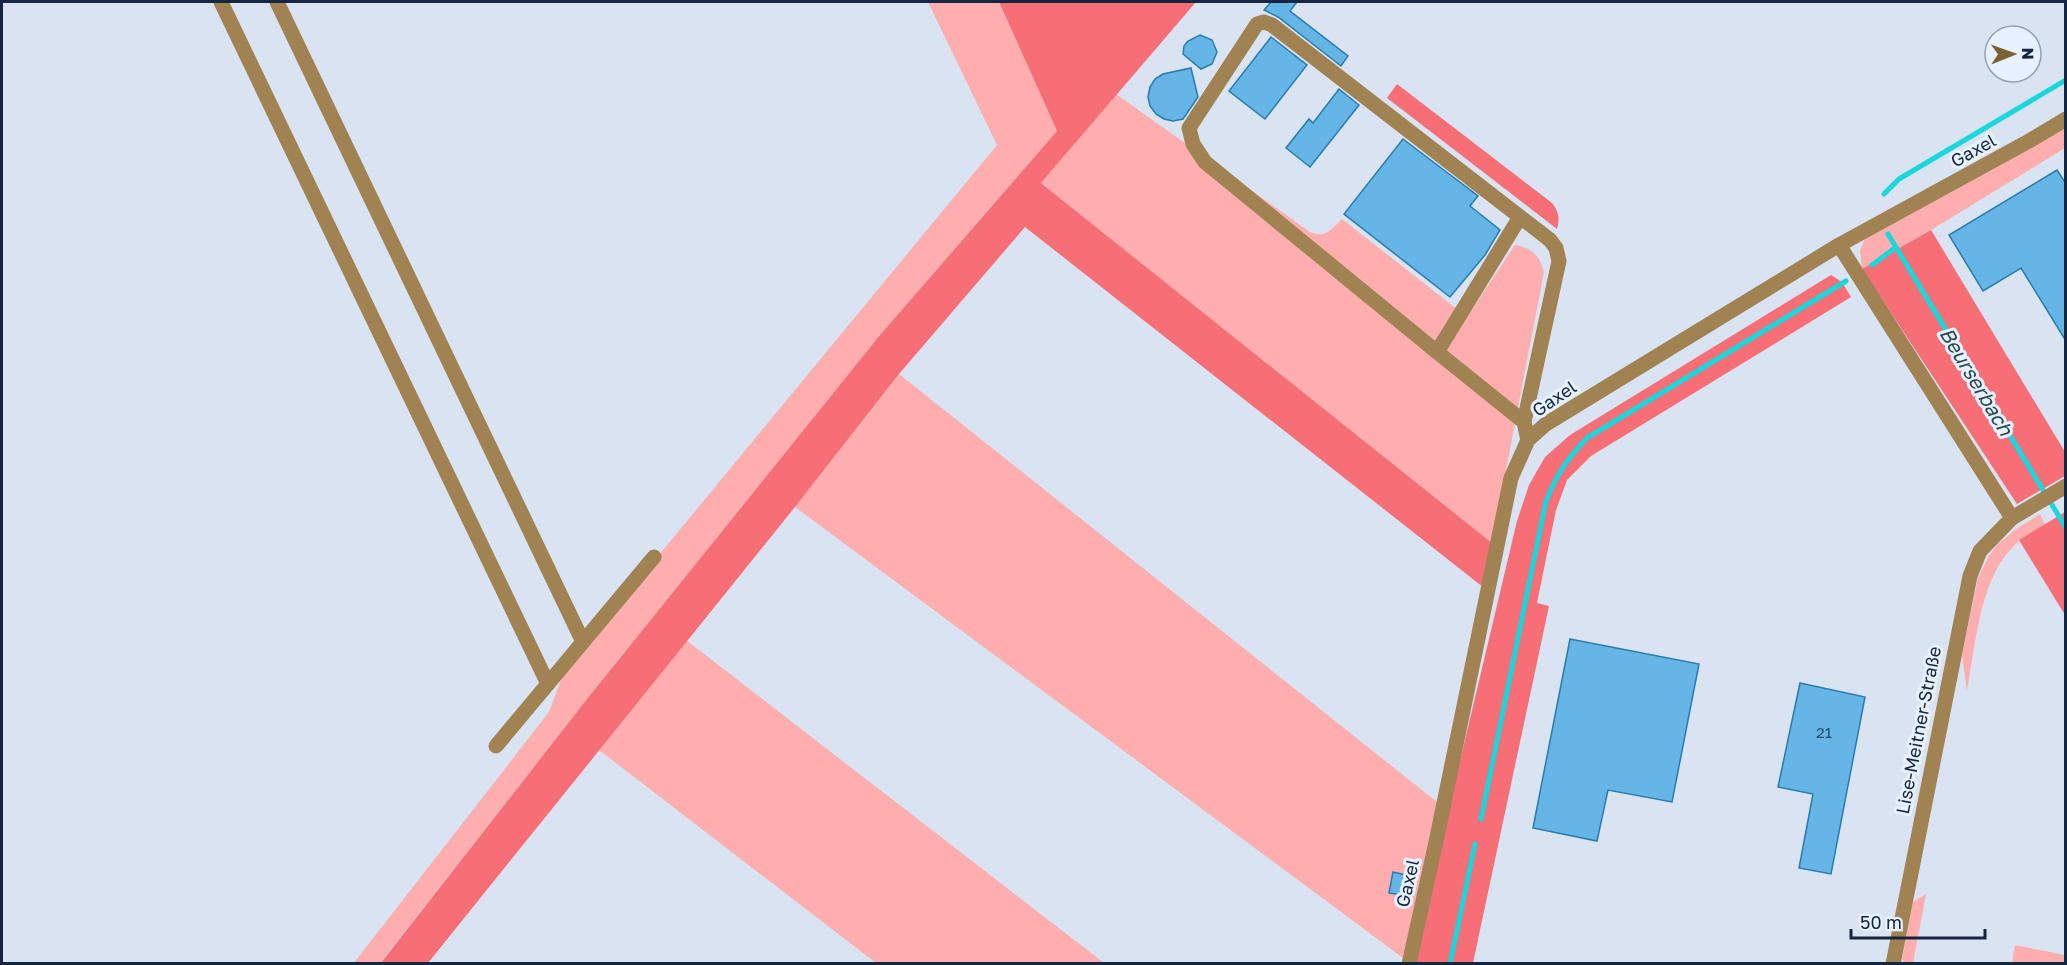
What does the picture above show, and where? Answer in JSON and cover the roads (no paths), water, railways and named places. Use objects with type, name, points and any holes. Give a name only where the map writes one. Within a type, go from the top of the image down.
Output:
[{"type":"street","points":[[221,2],[548,684]]},
{"type":"street","points":[[277,2],[583,642]]},
{"type":"street","points":[[1524,422],[1205,162],[1193,144],[1189,128],[1257,24],[1264,22],[1272,25],[1550,240],[1556,248],[1559,261],[1524,422],[1528,441]]},
{"type":"street","name":"Gaxel","points":[[1409,963],[1511,478],[1528,441],[1546,424],[1839,246],[2066,119]]},
{"type":"street","points":[[1437,352],[1520,217]]},
{"type":"street","points":[[1839,246],[2012,518]]},
{"type":"street","name":"Lise-Meitner-Straße","points":[[1893,963],[1970,576],[1980,551],[2012,518],[2061,488]]},
{"type":"street","points":[[496,746],[654,557]]},
{"type":"waterway","name":"Beurserbach","points":[[1884,194],[1899,179],[2066,80]]},
{"type":"waterway","name":"Beurserbach","points":[[1888,234],[2066,528]]},
{"type":"waterway","points":[[1872,265],[1896,247]]},
{"type":"waterway","points":[[1481,819],[1546,501],[1563,467],[1587,438],[1846,281]]},
{"type":"waterway","points":[[1450,964],[1475,844]]}]
